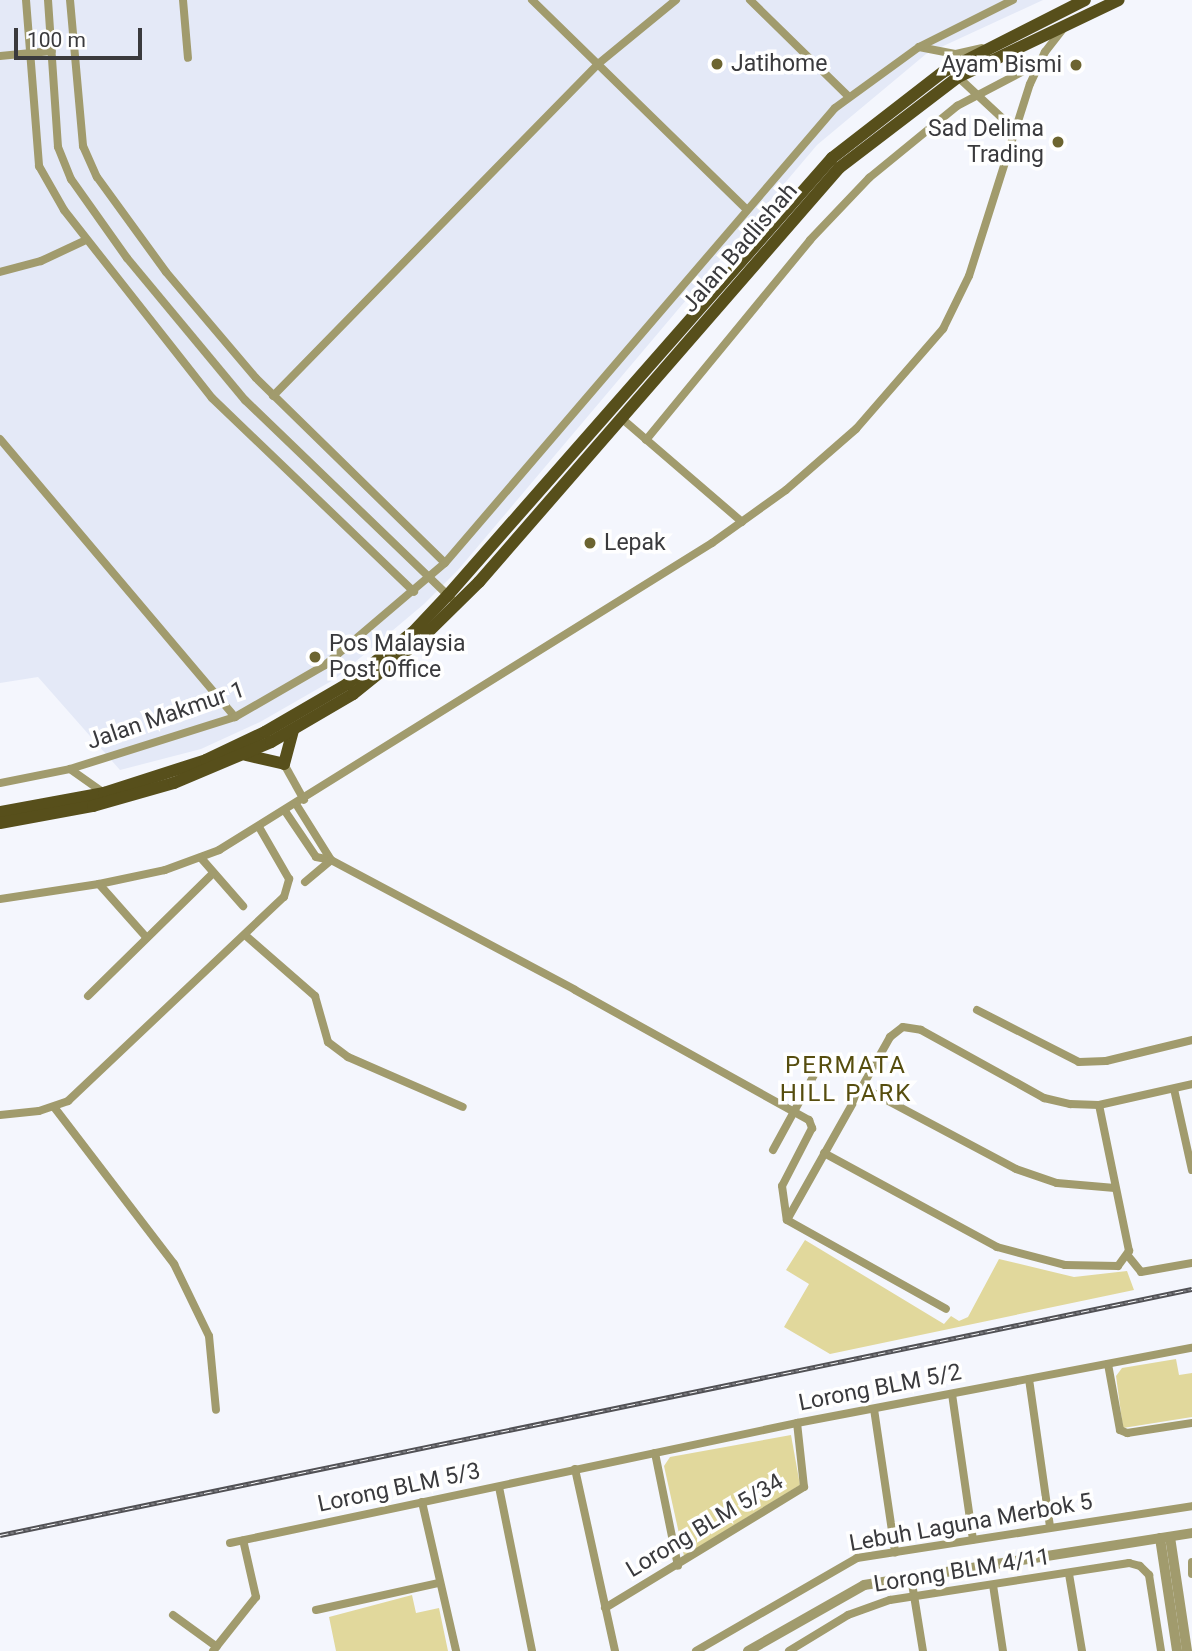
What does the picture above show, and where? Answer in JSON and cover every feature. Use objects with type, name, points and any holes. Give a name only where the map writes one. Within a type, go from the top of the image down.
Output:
[{"type":"main road","name":"Jalan Badlishah","points":[[0,812],[104,793],[206,760],[327,697],[413,632],[448,595],[832,158],[916,90],[985,48],[1085,0]]},
{"type":"main road","name":"Jalan Badlishah","points":[[0,822],[131,797],[246,755],[354,694],[458,605],[839,168],[958,77],[1119,0]]},
{"type":"main road","points":[[246,755],[284,764],[293,730]]},
{"type":"street","points":[[26,0],[39,166],[84,241],[212,398],[414,592]]},
{"type":"street","points":[[48,0],[62,162],[104,228],[245,400],[458,605]]},
{"type":"street","points":[[70,0],[86,160],[166,272],[273,396],[445,564]]},
{"type":"street","points":[[183,0],[188,58]]},
{"type":"street","points":[[532,0],[745,208]]},
{"type":"street","points":[[273,396],[598,64],[676,0]]},
{"type":"street","points":[[750,0],[848,96]]},
{"type":"street","name":"Jalan Makmur 1","points":[[2,783],[70,769],[235,717],[325,665],[445,564],[745,208],[848,96],[919,47],[1013,0]]},
{"type":"street","points":[[0,898],[99,884],[201,858],[259,827],[742,522],[856,429],[943,329],[969,276],[1014,129],[1039,63],[1069,22]]},
{"type":"street","points":[[919,47],[956,54],[985,48]]},
{"type":"street","points":[[0,56],[52,51]]},
{"type":"street","points":[[646,440],[840,207],[911,142],[980,94],[1039,63]]},
{"type":"street","points":[[958,77],[980,94],[1014,129]]},
{"type":"street","points":[[0,272],[41,261],[84,241]]},
{"type":"street","points":[[610,408],[742,522]]},
{"type":"street","points":[[0,439],[235,717]]},
{"type":"street","points":[[284,764],[300,802],[331,860]]},
{"type":"street","points":[[70,769],[104,793]]},
{"type":"street","points":[[0,795],[2,783]]},
{"type":"street","points":[[285,811],[316,857],[331,860],[794,1111],[812,1128],[782,1186],[780,1201],[787,1220],[946,1309]]},
{"type":"street","points":[[0,1115],[54,1107],[87,1087],[289,890],[286,873],[259,827]]},
{"type":"street","points":[[201,858],[212,874],[243,906]]},
{"type":"street","points":[[305,882],[331,860]]},
{"type":"street","points":[[88,996],[212,874]]},
{"type":"street","points":[[99,884],[147,938]]},
{"type":"street","points":[[245,935],[316,996],[328,1042],[358,1062],[463,1107]]},
{"type":"street","points":[[977,1010],[1079,1062],[1106,1062],[1192,1040]]},
{"type":"street","points":[[787,1220],[890,1037],[904,1027],[921,1030],[1044,1098],[1098,1105],[1192,1084]]},
{"type":"street","points":[[773,1150],[814,1075]]},
{"type":"street","points":[[862,1087],[1016,1169],[1057,1182],[1115,1188]]},
{"type":"street","points":[[1174,1089],[1192,1170]]},
{"type":"street","points":[[1098,1105],[1129,1257],[1142,1272],[1192,1263]]},
{"type":"street","points":[[54,1107],[174,1264],[209,1336],[216,1410]]},
{"type":"street","points":[[824,1153],[962,1230],[1021,1256],[1086,1267],[1118,1266],[1129,1257]]},
{"type":"street","name":"Lorong BLM 5/2","points":[[575,1469],[797,1423],[1192,1348]]},
{"type":"street","points":[[1108,1364],[1120,1430],[1127,1433],[1192,1423]]},
{"type":"street","points":[[1029,1379],[1050,1527]]},
{"type":"street","points":[[952,1394],[973,1539]]},
{"type":"street","points":[[874,1409],[895,1552]]},
{"type":"street","name":"Lorong BLM 5/34","points":[[605,1608],[804,1488],[797,1423]]},
{"type":"street","points":[[655,1453],[678,1566]]},
{"type":"street","points":[[575,1469],[615,1651]]},
{"type":"street","name":"Lorong BLM 5/3","points":[[230,1543],[575,1469]]},
{"type":"street","points":[[499,1487],[532,1651]]},
{"type":"street","points":[[422,1503],[456,1651]]},
{"type":"street","name":"Lebuh Laguna Merbok 5","points":[[696,1651],[838,1566],[895,1552],[1192,1506]]},
{"type":"street","name":"Lebuh Laguna Merbok 5","points":[[748,1651],[850,1590],[911,1577],[1192,1534]]},
{"type":"street","points":[[1165,1538],[1177,1651]]},
{"type":"street","points":[[1165,1538],[1187,1651]]},
{"type":"street","points":[[173,1615],[215,1649],[256,1597],[243,1540]]},
{"type":"street","points":[[1192,1562],[1192,1574]]},
{"type":"street","name":"Lorong BLM 4/11","points":[[789,1651],[868,1606],[914,1596],[1129,1563],[1140,1566],[1149,1575],[1161,1651]]},
{"type":"street","points":[[1069,1574],[1082,1651]]},
{"type":"street","points":[[911,1577],[923,1651]]},
{"type":"street","points":[[316,1610],[439,1583]]},
{"type":"street","points":[[993,1585],[1003,1651]]},
{"type":"shaded area","points":[[0,0],[1043,0],[926,54],[817,145],[458,570],[424,604],[335,679],[260,722],[201,749],[120,770],[38,677],[0,683]]},
{"type":"shaded area","points":[[805,1240],[944,1324],[951,1316],[959,1321],[968,1317],[999,1259],[1074,1277],[1127,1271],[1134,1290],[830,1354],[784,1327],[809,1284],[786,1270]]},
{"type":"shaded area","points":[[1176,1359],[1179,1375],[1192,1373],[1192,1417],[1123,1428],[1116,1376],[1122,1368]]},
{"type":"shaded area","points":[[791,1435],[800,1485],[684,1556],[664,1466],[670,1457]]},
{"type":"shaded area","points":[[412,1595],[416,1613],[439,1608],[448,1651],[336,1651],[329,1617]]},
{"type":"railway","points":[[0,1535],[1192,1289]]},
{"type":"place","name":"Jatihome","points":[[717,64]]},
{"type":"place","name":"Ayam Bismi","points":[[1076,65]]},
{"type":"place","name":"Sad Delima Trading","points":[[1058,142]]},
{"type":"place","name":"Lepak","points":[[590,543]]},
{"type":"place","name":"Pos Malaysia Post Office","points":[[315,657]]},
{"type":"district","name":"PERMATA HILL PARK","points":[[846,1080]]}]
